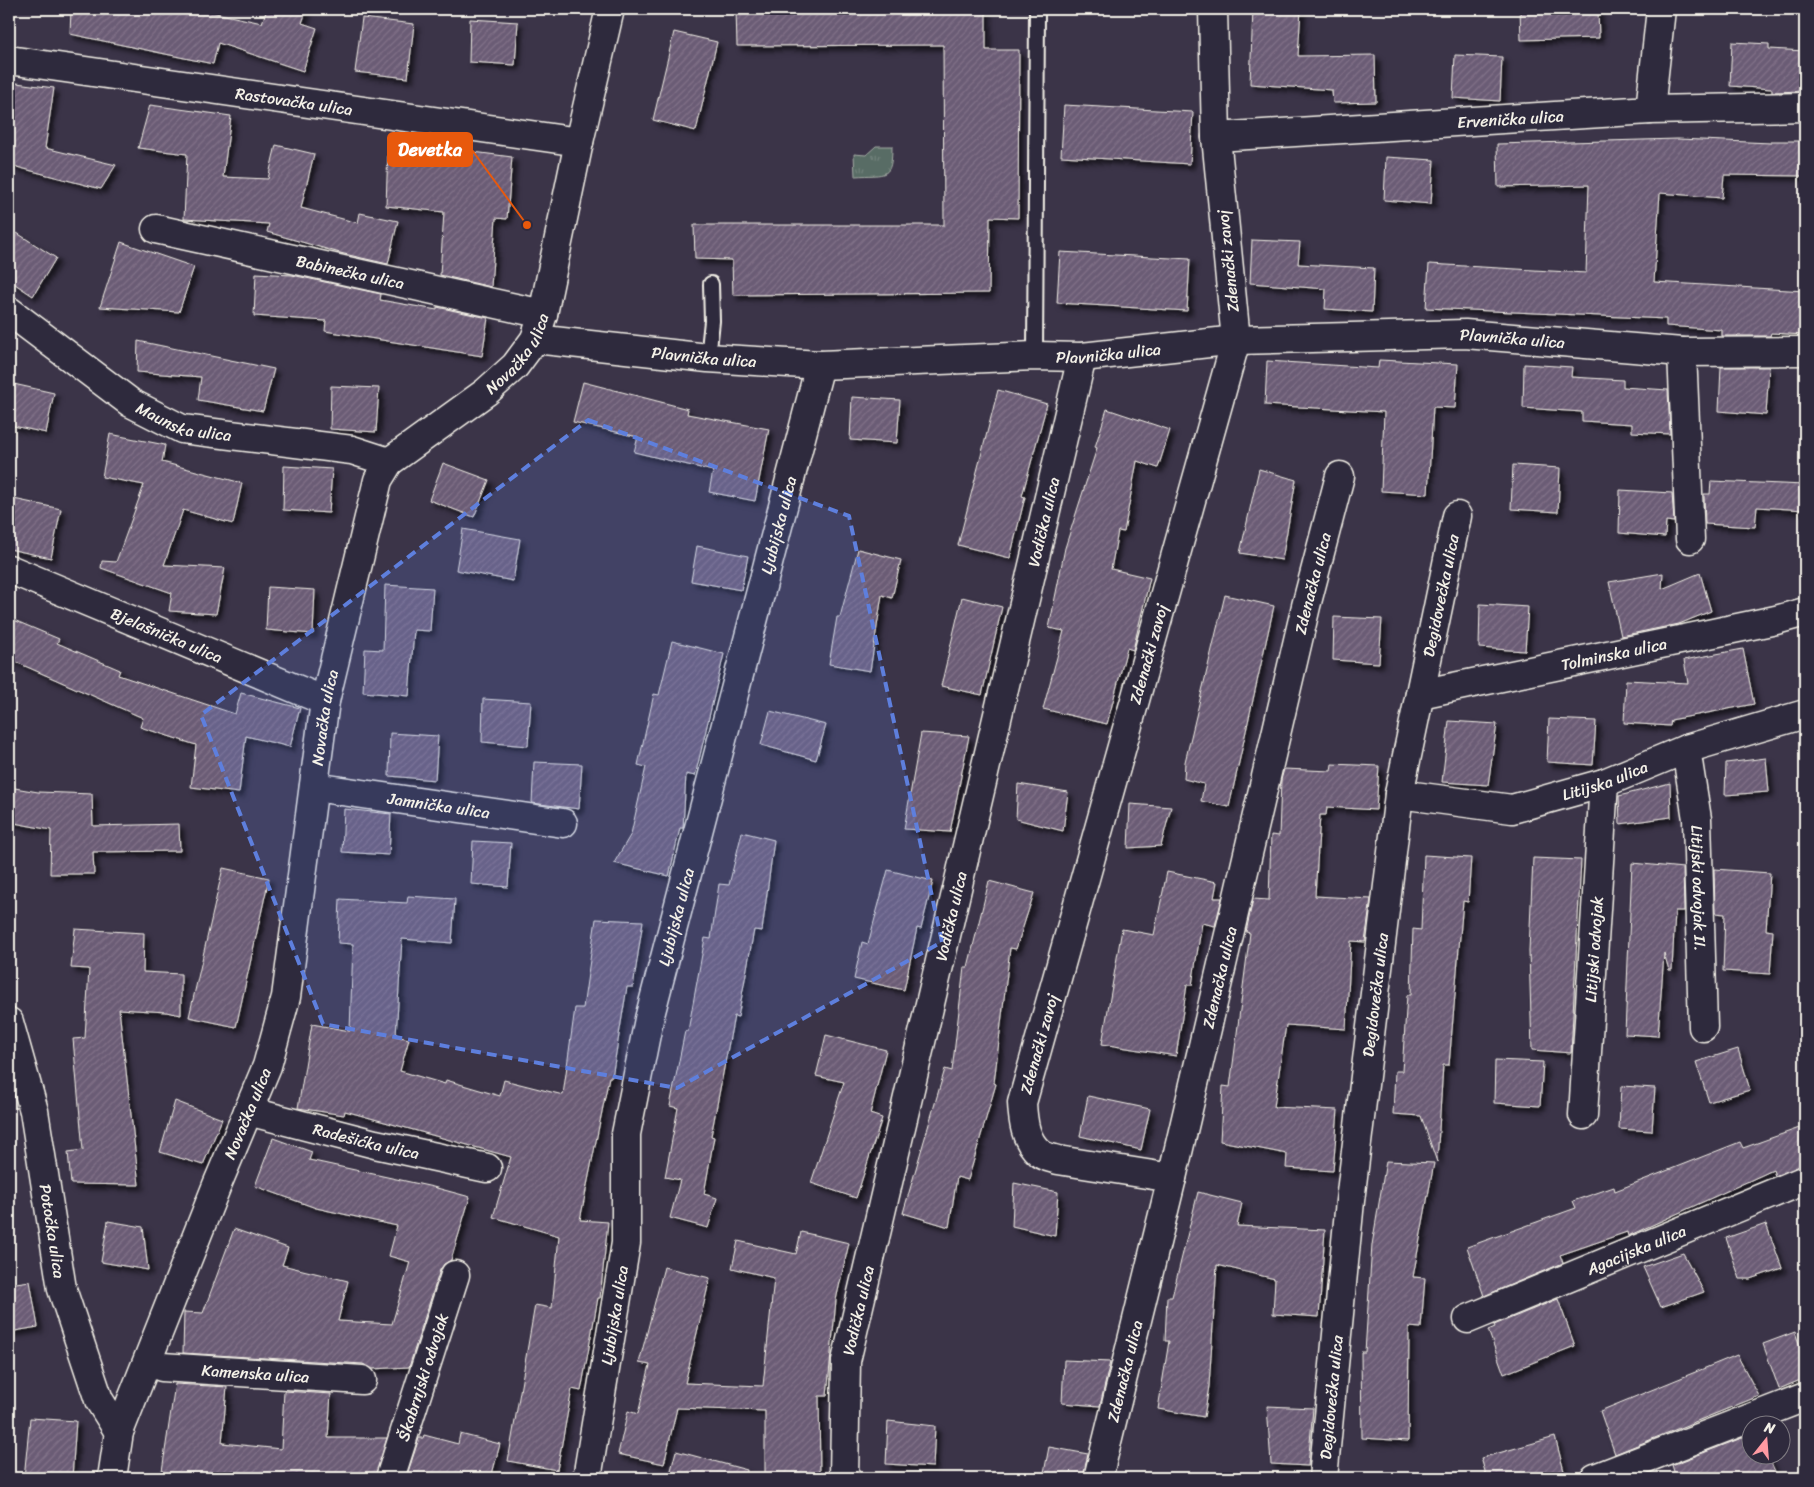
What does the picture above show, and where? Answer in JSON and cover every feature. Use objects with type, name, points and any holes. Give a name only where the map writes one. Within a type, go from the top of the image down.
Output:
[{"type":"street","name":"Novačka ulica","points":[[112,1478],[119,1432],[267,1066],[286,997],[325,701],[378,480],[389,462],[486,392],[515,366],[539,326],[610,9]]},
{"type":"street","name":"Zdenački zavoj","points":[[1172,1178],[1058,1160],[1040,1154],[1029,1140],[1023,1122],[1022,1103],[1236,340],[1216,137],[1213,9]]},
{"type":"street","points":[[1650,110],[1661,9]]},
{"type":"street","name":"Rastovačka ulica","points":[[9,60],[579,142]]},
{"type":"street","name":"Ervenička ulica","points":[[1216,137],[1650,110],[1805,107]]},
{"type":"street","name":"Babinečka ulica","points":[[156,229],[539,326]]},
{"type":"street","name":"Maunska ulica","points":[[9,311],[131,403],[182,428],[352,450],[389,462]]},
{"type":"street","name":"Plavnička ulica","points":[[539,326],[708,358],[820,366],[1035,356],[1082,357],[1236,340],[1465,334],[1682,352],[1805,351]]},
{"type":"street","points":[[1682,352],[1690,539]]},
{"type":"street","name":"Vodička ulica","points":[[844,1478],[846,1361],[1082,357]]},
{"type":"street","name":"Ljubijska ulica","points":[[587,1478],[626,1243],[626,1134],[649,1019],[820,366]]},
{"type":"street","name":"Zdenačka ulica","points":[[1098,1478],[1172,1178],[1306,606],[1340,476]]},
{"type":"street","name":"Degidovečka ulica","points":[[1323,1478],[1350,1201],[1399,794],[1457,516]]},
{"type":"street","name":"Bjelašnička ulica","points":[[9,569],[325,701]]},
{"type":"street","name":"Tolminska ulica","points":[[1420,694],[1776,620],[1805,612]]},
{"type":"street","name":"Litijska ulica","points":[[1399,794],[1512,809],[1604,783],[1686,749],[1805,714]]},
{"type":"street","name":"Litijski odvojak II.","points":[[1686,749],[1696,819],[1703,1027]]},
{"type":"street","name":"Litijski odvojak","points":[[1583,1115],[1604,783]]},
{"type":"street","name":"Jamnička ulica","points":[[314,787],[563,823]]},
{"type":"street","name":"Potočka ulica","points":[[9,1022],[34,1111],[62,1289],[99,1400],[119,1432]]},
{"type":"street","name":"Radešićka ulica","points":[[248,1111],[375,1144],[487,1168]]},
{"type":"street","name":"Agacijska ulica","points":[[1468,1319],[1805,1180]]},
{"type":"street","name":"Škabrnjski odvojak","points":[[390,1478],[455,1275]]},
{"type":"street","name":"Kamenska ulica","points":[[149,1361],[162,1367],[362,1380]]},
{"type":"street","points":[[1595,1478],[1805,1397]]},
{"type":"lane","points":[[1035,356],[1037,9]]},
{"type":"lane","points":[[708,358],[712,321],[711,284]]},
{"type":"highlighted area","points":[[588,420],[849,516],[942,942],[677,1088],[323,1024],[201,715]]},
{"type":"green space","points":[[876,146],[892,146],[891,165],[888,170],[880,175],[855,176],[854,154],[866,155]]},
{"type":"building","points":[[71,9],[197,9],[262,23],[267,9],[307,9],[302,23],[317,28],[303,71],[218,43],[213,64],[70,34]]},
{"type":"building","points":[[736,9],[986,9],[986,50],[1019,50],[1018,218],[990,217],[989,293],[733,295],[732,260],[695,259],[694,225],[944,225],[943,45],[737,46]]},
{"type":"building","points":[[1253,9],[1301,9],[1298,56],[1375,55],[1376,102],[1333,103],[1332,90],[1250,84]]},
{"type":"building","points":[[1520,9],[1598,9],[1599,38],[1521,40]]},
{"type":"building","points":[[362,18],[414,24],[408,78],[355,72]]},
{"type":"building","points":[[470,19],[518,22],[515,65],[469,62]]},
{"type":"building","points":[[674,32],[717,42],[696,131],[653,120]]},
{"type":"building","points":[[1732,42],[1769,44],[1769,49],[1805,51],[1805,91],[1772,92],[1772,89],[1730,86]]},
{"type":"building","points":[[1455,55],[1502,57],[1500,101],[1453,98]]},
{"type":"building","points":[[9,82],[54,88],[45,148],[116,165],[101,189],[9,165]]},
{"type":"building","points":[[150,105],[231,116],[223,177],[268,179],[276,145],[314,154],[301,208],[358,223],[360,213],[398,221],[388,264],[340,253],[267,232],[269,224],[184,219],[187,154],[138,148]]},
{"type":"building","points":[[1064,105],[1193,112],[1190,164],[1061,156]]},
{"type":"building","points":[[1678,139],[1771,143],[1771,141],[1805,141],[1805,176],[1724,175],[1722,198],[1660,193],[1654,282],[1805,291],[1805,335],[1771,333],[1770,336],[1722,336],[1722,330],[1666,326],[1666,319],[1426,308],[1429,264],[1586,273],[1589,185],[1498,187],[1497,144]]},
{"type":"building","points":[[388,149],[450,153],[450,149],[512,157],[507,219],[496,218],[491,287],[440,275],[444,212],[386,206]]},
{"type":"building","points":[[1386,157],[1434,160],[1431,204],[1384,200]]},
{"type":"building","points":[[17,233],[56,258],[33,296],[9,280],[9,246]]},
{"type":"building","points":[[1252,240],[1300,242],[1298,264],[1374,268],[1372,312],[1325,309],[1326,289],[1250,283]]},
{"type":"building","points":[[121,242],[194,267],[179,312],[100,307]]},
{"type":"building","points":[[1060,252],[1190,259],[1187,311],[1057,303]]},
{"type":"building","points":[[256,273],[292,275],[381,294],[380,300],[437,310],[437,307],[488,318],[482,356],[325,331],[326,321],[254,316]]},
{"type":"building","points":[[138,341],[274,369],[263,411],[198,400],[201,377],[137,372]]},
{"type":"building","points":[[1379,360],[1458,364],[1455,408],[1433,407],[1428,494],[1381,491],[1384,412],[1265,405],[1267,361],[1378,368]]},
{"type":"building","points":[[1524,364],[1572,367],[1571,377],[1623,380],[1623,387],[1668,390],[1670,434],[1632,432],[1632,424],[1582,421],[1582,412],[1523,408]]},
{"type":"building","points":[[1721,367],[1769,367],[1766,415],[1719,411]]},
{"type":"building","points":[[583,382],[688,409],[687,414],[769,429],[755,501],[709,492],[713,471],[634,452],[638,437],[573,422]]},
{"type":"building","points":[[9,383],[54,393],[46,433],[9,425]]},
{"type":"building","points":[[331,386],[379,388],[376,432],[330,429]]},
{"type":"building","points":[[998,390],[1047,404],[1022,496],[1025,497],[1010,558],[958,545]]},
{"type":"building","points":[[852,397],[900,400],[897,443],[850,440]]},
{"type":"building","points":[[1107,409],[1170,430],[1158,468],[1137,461],[1124,532],[1118,531],[1111,569],[1150,578],[1133,650],[1127,648],[1107,724],[1043,709],[1064,631],[1049,628],[1065,548],[1097,448],[1095,447]]},
{"type":"building","points":[[110,434],[165,445],[162,462],[242,483],[233,524],[183,510],[164,565],[225,568],[216,614],[169,611],[172,593],[101,568],[102,561],[116,562],[144,485],[102,477]]},
{"type":"building","points":[[443,463],[489,480],[474,517],[429,500]]},
{"type":"building","points":[[1513,465],[1560,468],[1558,512],[1511,509]]},
{"type":"building","points":[[284,466],[332,469],[329,513],[283,510]]},
{"type":"building","points":[[1259,469],[1296,480],[1282,560],[1240,553]]},
{"type":"building","points":[[1711,481],[1805,485],[1805,510],[1757,507],[1755,527],[1705,524],[1704,494],[1710,494]]},
{"type":"building","points":[[1620,490],[1672,493],[1674,522],[1666,521],[1665,537],[1619,533]]},
{"type":"building","points":[[9,498],[61,509],[51,558],[9,549]]},
{"type":"building","points":[[463,529],[520,539],[513,581],[456,570]]},
{"type":"building","points":[[697,546],[748,556],[741,590],[691,581]]},
{"type":"building","points":[[858,549],[901,560],[892,598],[882,595],[870,671],[829,664],[837,617],[840,617]]},
{"type":"building","points":[[1663,573],[1662,589],[1700,573],[1711,611],[1679,624],[1621,636],[1609,582]]},
{"type":"building","points":[[385,585],[433,588],[430,631],[414,630],[409,696],[363,692],[365,649],[383,650]]},
{"type":"building","points":[[268,587],[315,590],[313,634],[266,630]]},
{"type":"building","points":[[1225,595],[1274,606],[1229,807],[1201,801],[1204,784],[1184,779],[1185,762]]},
{"type":"building","points":[[962,597],[1002,607],[982,695],[941,686]]},
{"type":"building","points":[[1480,604],[1528,607],[1525,651],[1479,648]]},
{"type":"building","points":[[1334,617],[1382,619],[1379,663],[1333,660]]},
{"type":"building","points":[[9,618],[59,639],[57,643],[120,670],[118,675],[235,714],[241,693],[300,708],[290,747],[246,736],[239,793],[191,787],[196,745],[140,727],[143,718],[9,659]]},
{"type":"building","points":[[672,641],[724,654],[695,776],[686,774],[683,828],[680,828],[669,876],[614,863],[631,834],[646,767],[638,765],[654,694],[659,695]]},
{"type":"building","points":[[1743,649],[1754,704],[1671,720],[1670,726],[1624,723],[1626,680],[1688,683],[1684,660]]},
{"type":"building","points":[[483,699],[531,702],[528,746],[482,742]]},
{"type":"building","points":[[770,711],[826,725],[816,760],[761,745]]},
{"type":"building","points":[[1549,719],[1596,721],[1593,765],[1547,762]]},
{"type":"building","points":[[1449,721],[1497,724],[1488,785],[1442,782]]},
{"type":"building","points":[[390,733],[438,736],[435,780],[389,776]]},
{"type":"building","points":[[921,733],[969,736],[950,832],[904,829]]},
{"type":"building","points":[[1766,758],[1769,792],[1725,795],[1726,763]]},
{"type":"building","points":[[534,762],[582,764],[579,809],[532,803]]},
{"type":"building","points":[[1332,764],[1379,766],[1376,810],[1327,807],[1326,815],[1320,815],[1315,896],[1371,899],[1365,942],[1351,941],[1346,1029],[1286,1025],[1274,1107],[1338,1110],[1333,1171],[1286,1168],[1287,1154],[1220,1141],[1223,1086],[1230,1087],[1250,933],[1246,932],[1253,899],[1269,900],[1271,835],[1279,836],[1281,780],[1284,769],[1331,771]]},
{"type":"building","points":[[1670,783],[1671,817],[1620,824],[1619,796]]},
{"type":"building","points":[[1018,784],[1068,792],[1063,831],[1016,819]]},
{"type":"building","points":[[9,787],[38,792],[92,794],[93,826],[179,824],[180,851],[93,852],[94,874],[50,874],[51,830],[9,822]]},
{"type":"building","points":[[1130,804],[1171,807],[1161,846],[1128,848]]},
{"type":"building","points":[[344,809],[391,814],[389,855],[342,852]]},
{"type":"building","points":[[742,832],[774,840],[762,931],[754,930],[738,1017],[734,1016],[711,1136],[714,1137],[704,1194],[717,1198],[708,1228],[670,1218],[680,1180],[665,1177],[678,1108],[670,1106],[685,1031],[688,1031],[705,938],[711,939],[719,884],[729,885]]},
{"type":"building","points":[[473,841],[511,843],[508,887],[471,884]]},
{"type":"building","points":[[1424,855],[1471,858],[1468,902],[1463,901],[1449,1065],[1443,1065],[1437,1162],[1421,1116],[1393,1114],[1395,1071],[1402,1071],[1407,995],[1411,995],[1413,929],[1421,930]]},
{"type":"building","points":[[1533,858],[1581,860],[1571,1053],[1532,1050],[1529,951]]},
{"type":"building","points":[[1632,863],[1683,868],[1684,911],[1675,911],[1672,970],[1669,970],[1664,953],[1658,1036],[1625,1034]]},
{"type":"building","points":[[223,868],[269,878],[236,1027],[189,1017]]},
{"type":"building","points":[[1714,869],[1770,873],[1766,930],[1773,931],[1770,974],[1723,971],[1725,914],[1715,913]]},
{"type":"building","points":[[888,870],[933,881],[921,929],[917,928],[904,990],[854,979],[862,942],[868,944]]},
{"type":"building","points":[[1167,872],[1217,882],[1214,898],[1222,898],[1215,926],[1202,923],[1192,985],[1187,985],[1176,1056],[1102,1044],[1122,929],[1154,935]]},
{"type":"building","points":[[989,881],[1034,893],[1016,949],[1010,948],[994,1083],[996,1084],[968,1180],[957,1177],[949,1227],[903,1213],[945,1069],[952,1071],[964,967],[968,967]]},
{"type":"building","points":[[408,896],[455,899],[452,943],[402,939],[396,1036],[409,1039],[400,1071],[445,1084],[446,1080],[500,1096],[504,1080],[563,1095],[575,1008],[583,1008],[596,919],[643,921],[633,987],[627,987],[612,1077],[609,1077],[580,1220],[608,1222],[600,1298],[598,1298],[581,1391],[572,1389],[557,1470],[508,1461],[535,1305],[552,1308],[559,1236],[493,1217],[511,1157],[345,1111],[344,1115],[298,1108],[312,1024],[350,1031],[353,944],[338,943],[340,899],[407,903]]},
{"type":"building","points":[[75,929],[144,933],[143,972],[181,974],[181,1015],[166,1012],[119,1009],[139,1185],[71,1184],[68,1152],[83,1150],[73,1039],[85,1038],[89,969],[71,968]]},
{"type":"building","points":[[826,1035],[886,1050],[870,1114],[882,1118],[856,1198],[811,1183],[844,1082],[816,1076]]},
{"type":"building","points":[[1738,1049],[1750,1090],[1709,1102],[1696,1062]]},
{"type":"building","points":[[1495,1060],[1543,1062],[1540,1106],[1494,1103]]},
{"type":"building","points":[[1621,1086],[1655,1088],[1652,1131],[1619,1129]]},
{"type":"building","points":[[1088,1096],[1150,1109],[1141,1150],[1080,1136]]},
{"type":"building","points":[[175,1101],[222,1119],[203,1165],[160,1152]]},
{"type":"building","points":[[1805,1126],[1805,1165],[1775,1176],[1773,1170],[1628,1236],[1627,1232],[1560,1255],[1563,1263],[1484,1296],[1467,1247],[1576,1208],[1573,1201],[1614,1187],[1615,1191],[1740,1142],[1743,1148]]},
{"type":"building","points":[[273,1138],[312,1152],[309,1160],[470,1197],[451,1260],[444,1264],[440,1270],[409,1367],[372,1369],[363,1364],[183,1353],[184,1312],[203,1313],[234,1229],[288,1248],[282,1265],[348,1281],[338,1321],[392,1324],[410,1262],[389,1256],[397,1226],[316,1208],[255,1186]]},
{"type":"building","points":[[1386,1161],[1434,1163],[1413,1277],[1425,1278],[1421,1328],[1409,1327],[1408,1441],[1362,1438],[1361,1352],[1365,1352],[1372,1245]]},
{"type":"building","points":[[1014,1183],[1058,1192],[1055,1236],[1012,1226]]},
{"type":"building","points":[[1198,1192],[1242,1203],[1237,1226],[1325,1230],[1319,1317],[1273,1314],[1275,1279],[1217,1265],[1209,1386],[1204,1417],[1158,1409],[1169,1341],[1165,1341],[1167,1297],[1172,1297]]},
{"type":"building","points":[[108,1221],[143,1227],[148,1270],[101,1262]]},
{"type":"building","points":[[1766,1224],[1782,1268],[1750,1279],[1740,1279],[1726,1238]]},
{"type":"building","points":[[801,1232],[849,1243],[836,1300],[827,1396],[819,1396],[820,1478],[765,1478],[765,1411],[677,1408],[664,1464],[618,1454],[628,1411],[638,1414],[650,1365],[639,1363],[664,1267],[710,1278],[685,1383],[763,1386],[774,1278],[732,1268],[738,1241],[796,1254]]},
{"type":"building","points":[[1683,1253],[1704,1292],[1661,1307],[1643,1267]]},
{"type":"building","points":[[30,1281],[38,1327],[9,1332],[9,1284]]},
{"type":"building","points":[[1558,1299],[1575,1346],[1504,1374],[1488,1330],[1495,1327],[1494,1325]]},
{"type":"building","points":[[1795,1332],[1805,1361],[1805,1378],[1779,1389],[1763,1344]]},
{"type":"building","points":[[1737,1355],[1759,1396],[1615,1454],[1600,1411]]},
{"type":"building","points":[[1064,1360],[1110,1362],[1100,1406],[1062,1403]]},
{"type":"building","points":[[175,1384],[227,1387],[222,1443],[281,1449],[284,1391],[331,1394],[328,1438],[387,1438],[375,1478],[161,1478]]},
{"type":"building","points":[[1267,1406],[1313,1408],[1308,1466],[1271,1464]]},
{"type":"building","points":[[30,1418],[76,1421],[72,1478],[24,1478]]},
{"type":"building","points":[[888,1421],[935,1426],[933,1467],[886,1464]]},
{"type":"building","points":[[460,1434],[500,1444],[491,1478],[406,1478],[419,1438],[423,1438],[424,1435],[458,1444]]},
{"type":"building","points":[[1555,1437],[1564,1471],[1540,1478],[1487,1478],[1481,1458]]},
{"type":"building","points":[[1742,1438],[1742,1464],[1772,1464],[1778,1478],[1676,1478],[1672,1465]]},
{"type":"building","points":[[1049,1447],[1088,1454],[1083,1478],[1043,1478]]},
{"type":"building","points":[[676,1451],[747,1470],[746,1478],[669,1478]]},
{"type":"place","name":"Devetka","points":[[527,225]]}]
